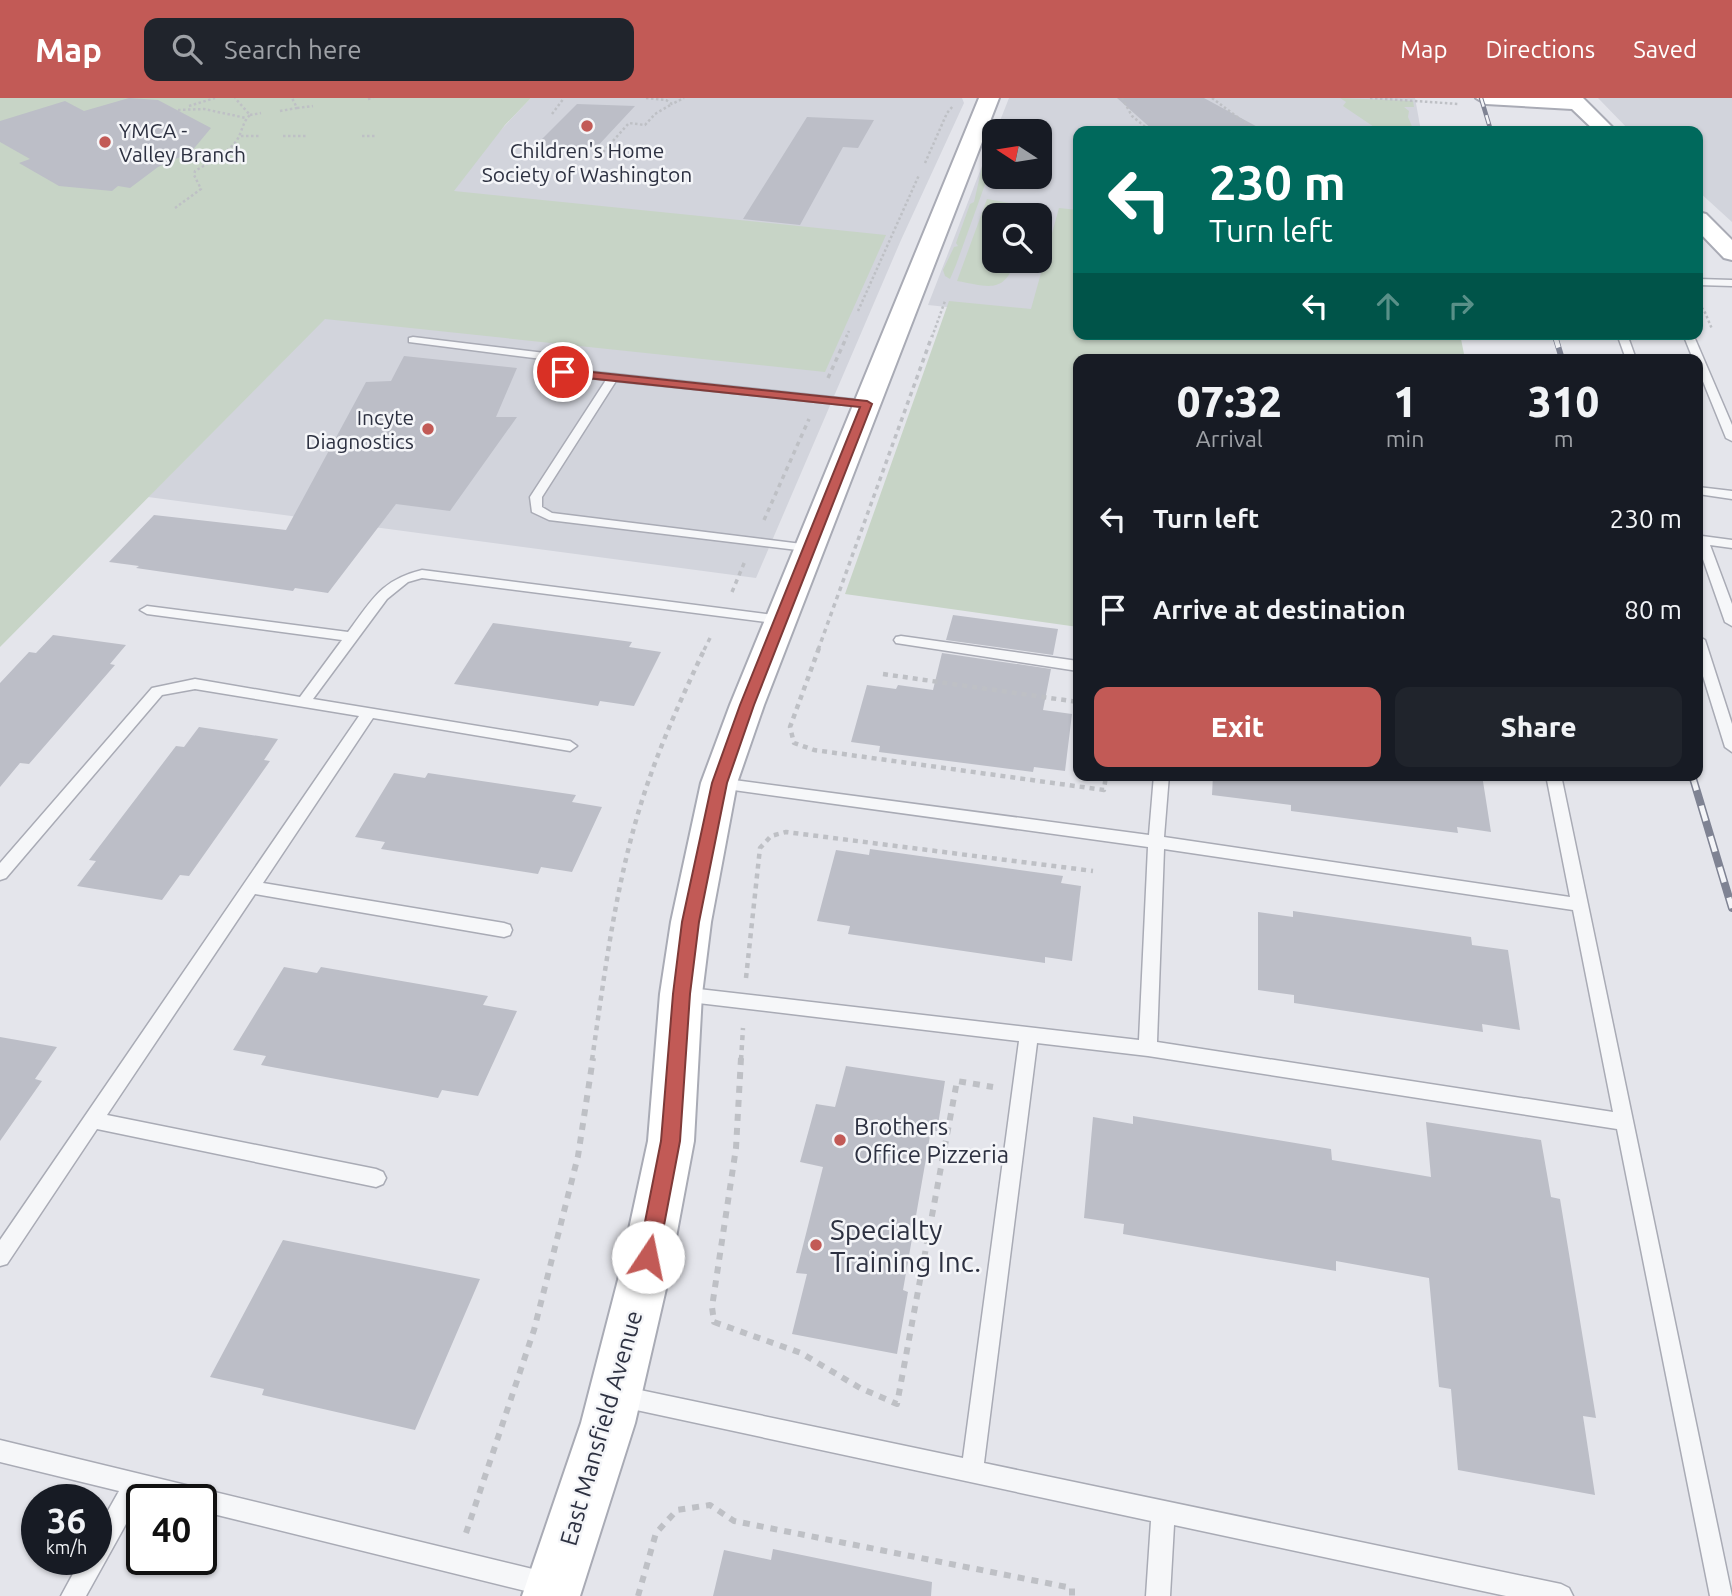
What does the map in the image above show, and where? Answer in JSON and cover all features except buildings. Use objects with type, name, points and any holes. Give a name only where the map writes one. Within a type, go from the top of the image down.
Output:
[{"type":"street","points":[[1486,98],[1574,100],[1601,126]]},
{"type":"street","name":"East Mansfield Avenue","points":[[553,1591],[615,1396],[643,1280],[671,1141],[681,994],[691,922],[719,783],[867,404],[974,100]]},
{"type":"street","points":[[1703,224],[1732,253]]},
{"type":"lane","points":[[1703,282],[1732,283]]},
{"type":"lane","points":[[413,340],[545,356],[563,372],[867,404]]},
{"type":"lane","points":[[1703,369],[1732,438]]},
{"type":"lane","points":[[613,377],[536,497],[536,509],[549,516],[810,549]]},
{"type":"lane","points":[[1703,492],[1732,495]]},
{"type":"lane","points":[[1703,540],[1732,544]]},
{"type":"lane","points":[[1703,543],[1732,622]]},
{"type":"lane","points":[[303,702],[382,596],[403,579],[422,574],[781,620]]},
{"type":"lane","points":[[147,610],[352,637]]},
{"type":"lane","points":[[901,640],[1073,665]]},
{"type":"lane","points":[[1703,656],[1732,747]]},
{"type":"lane","points":[[0,874],[157,691],[195,684],[570,746]]},
{"type":"lane","points":[[0,1257],[369,713]]},
{"type":"lane","points":[[1148,1048],[1156,842],[1161,781]]},
{"type":"lane","points":[[1554,781],[1722,1596]]},
{"type":"lane","points":[[719,783],[1156,842],[1580,905]]},
{"type":"lane","points":[[251,887],[504,930]]},
{"type":"lane","points":[[681,994],[1148,1048],[1624,1122]]},
{"type":"lane","points":[[972,1472],[1029,1035]]},
{"type":"lane","points":[[93,1120],[376,1178]]},
{"type":"lane","points":[[615,1396],[1561,1596]]},
{"type":"lane","points":[[0,1451],[136,1484]]},
{"type":"lane","points":[[112,1527],[126,1502]]},
{"type":"lane","points":[[217,1504],[456,1562],[553,1591]]},
{"type":"lane","points":[[1158,1596],[1163,1512]]},
{"type":"lane","points":[[73,1596],[85,1575]]},
{"type":"path","points":[[215,98],[178,110],[204,109],[246,118]]},
{"type":"path","points":[[235,98],[250,115]]},
{"type":"path","points":[[292,98],[297,108]]},
{"type":"path","points":[[368,99],[373,98]]},
{"type":"path","points":[[552,114],[564,98]]},
{"type":"path","points":[[646,98],[666,100],[672,104]]},
{"type":"path","points":[[603,152],[629,123],[645,125],[655,114],[684,98]]},
{"type":"path","points":[[1122,98],[1132,116],[1144,126]]},
{"type":"path","points":[[1212,98],[1249,126]]},
{"type":"path","points":[[1370,98],[1410,100]]},
{"type":"path","points":[[925,163],[949,110],[974,100]]},
{"type":"path","points":[[280,111],[313,106]]},
{"type":"path","points":[[175,208],[201,189],[194,175],[195,171],[222,157],[241,136],[246,118],[261,113]]},
{"type":"path","points":[[241,136],[260,136]]},
{"type":"path","points":[[283,136],[307,136]]},
{"type":"path","points":[[362,136],[376,136]]},
{"type":"path","points":[[858,311],[919,175]]},
{"type":"path","points":[[828,378],[849,331]]},
{"type":"path","points":[[760,530],[810,418]]},
{"type":"path","points":[[456,1562],[534,1330],[578,1156],[616,901],[637,816],[669,725],[750,551]]},
{"type":"path","points":[[883,674],[1073,701]]},
{"type":"path","points":[[1023,1084],[994,1088],[957,1081],[897,1404],[877,1399],[801,1353],[714,1322],[712,1307],[736,1148],[749,933],[760,848],[771,836],[786,832],[1093,871]]},
{"type":"path","points":[[638,1596],[656,1533],[677,1510],[710,1505],[734,1521],[1072,1588],[1072,1596]]},
{"type":"shaded area","points":[[531,98],[962,98],[964,103],[901,240],[756,578],[148,497],[279,365]]},
{"type":"shaded area","points":[[1009,98],[1415,98],[1420,126],[1073,126],[1073,320],[928,305],[982,166],[982,189],[1052,189],[1052,119],[1001,119]]},
{"type":"shaded area","points":[[1598,98],[1732,98],[1732,222],[1703,196],[1703,126],[1625,126]]},
{"type":"green space","points":[[0,98],[531,98],[505,125],[454,191],[886,235],[825,372],[325,319],[0,647]]},
{"type":"green space","points":[[1340,98],[1413,101],[1414,107],[1404,107],[1409,111],[1408,117],[1412,126],[1373,126],[1343,106],[1346,102]]},
{"type":"green space","points":[[982,167],[983,189],[950,279],[945,276],[943,270],[954,247],[958,246],[956,243],[970,204],[974,202]]},
{"type":"green space","points":[[987,199],[1010,203],[986,203]]},
{"type":"green space","points":[[1059,208],[1073,209],[1073,340],[1461,340],[1464,354],[1073,354],[1073,626],[845,594],[949,301],[1031,309],[1041,273],[1052,273],[1052,233]]},
{"type":"green space","points":[[982,213],[982,273],[1010,273],[1000,284],[993,286],[957,281]]},
{"type":"railway","points":[[1481,98],[1489,126]]},
{"type":"railway","points":[[1556,340],[1560,354]]},
{"type":"railway","points":[[1694,781],[1732,908]]},
{"type":"place","name":"Children's Home Society of Washington","points":[[587,126]]},
{"type":"place","name":"YMCA - Valley Branch","points":[[105,142]]},
{"type":"place","name":"Incyte Diagnostics","points":[[428,429]]},
{"type":"place","name":"Brothers Office Pizzeria","points":[[840,1140]]},
{"type":"place","name":"Specialty Training Inc.","points":[[816,1245]]},
{"type":"route","points":[[563,372],[867,404],[747,705],[719,783],[691,922],[681,994],[671,1141],[648,1257]]}]
